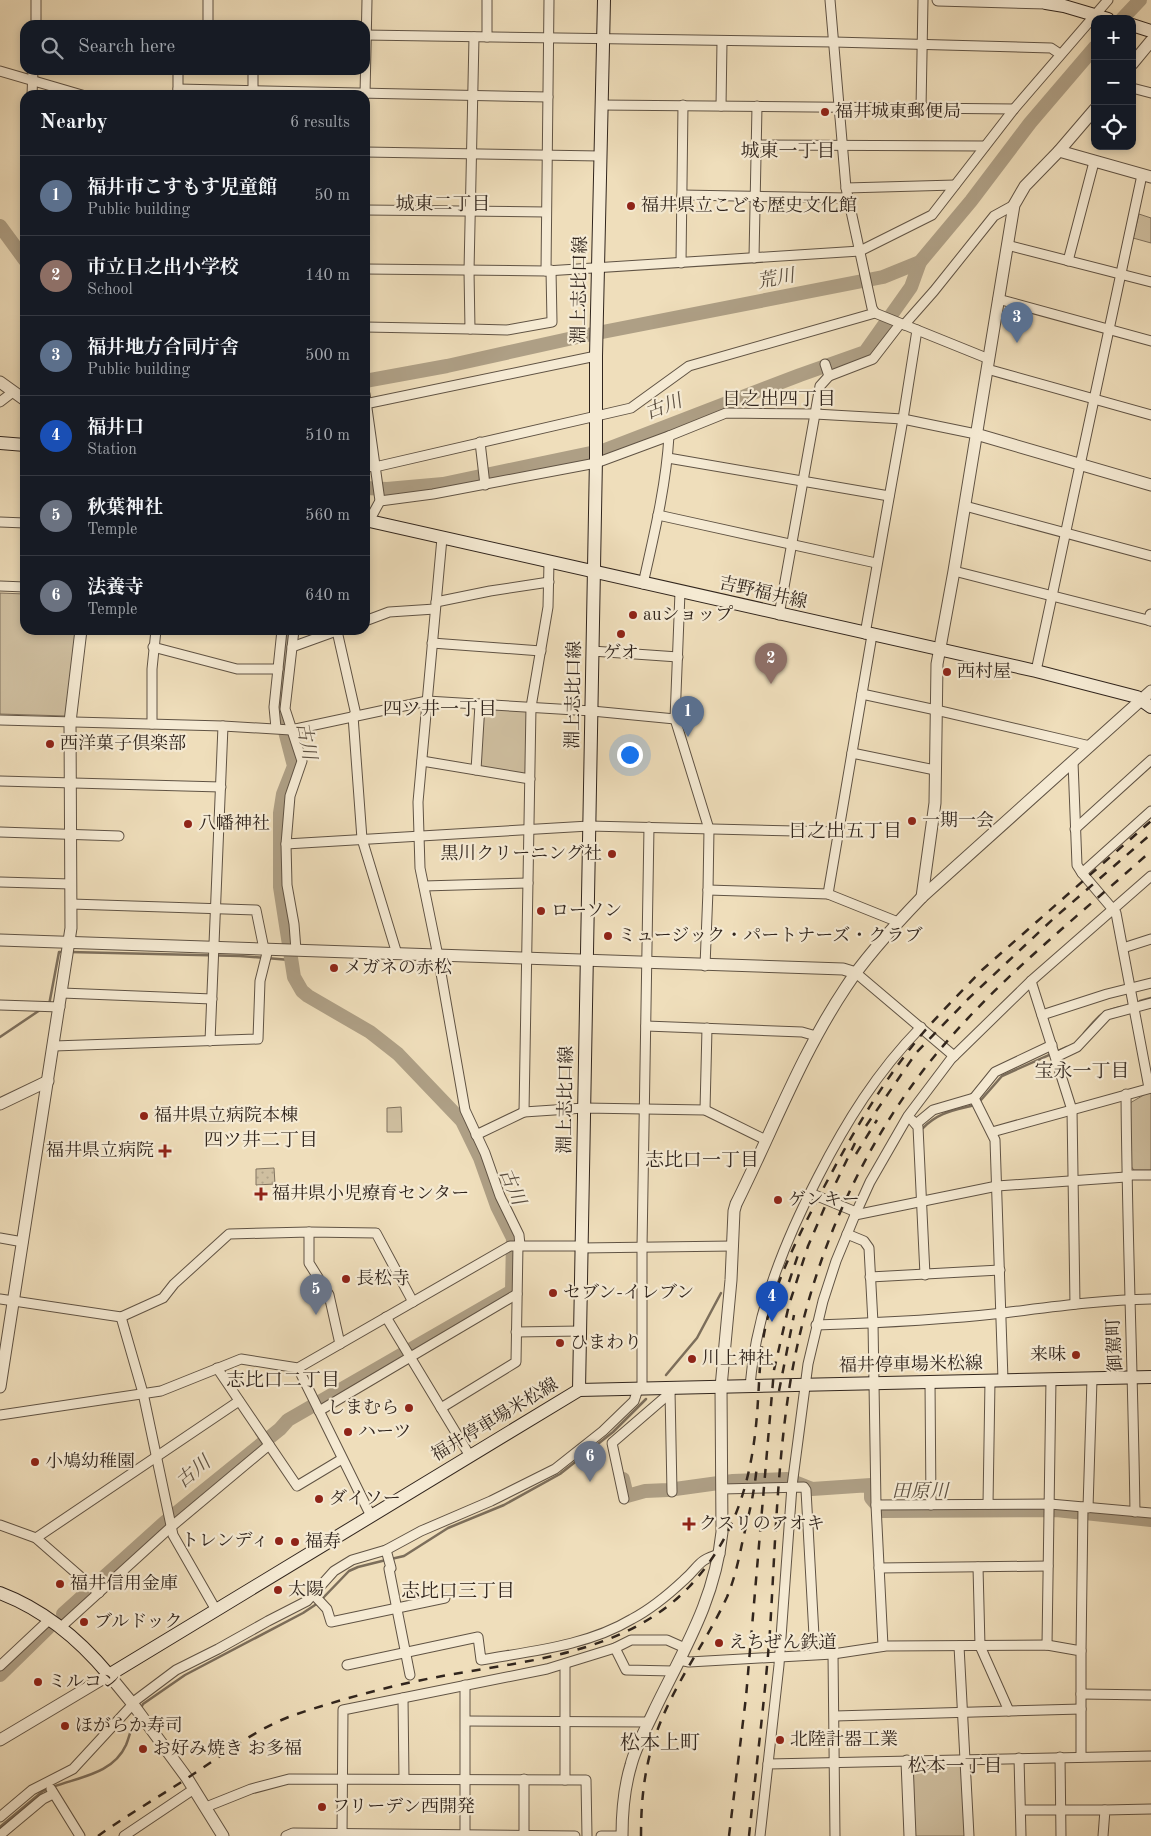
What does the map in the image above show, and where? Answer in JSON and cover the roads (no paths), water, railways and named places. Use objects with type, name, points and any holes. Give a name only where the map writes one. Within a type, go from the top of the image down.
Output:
[{"type":"main road","name":"淵上志比口線","points":[[579,1390],[592,711],[596,356],[604,0]]},
{"type":"main road","points":[[1046,2],[1096,15]]},
{"type":"main road","points":[[0,443],[20,445]]},
{"type":"main road","name":"吉野福井線","points":[[370,522],[779,615],[941,649],[1148,699]]},
{"type":"main road","name":"福井停車場米松線","points":[[109,1675],[579,1390],[640,1388],[670,1391],[750,1386],[1151,1377]]},
{"type":"main road","points":[[0,1593],[32,1608],[61,1627],[88,1650],[109,1675]]},
{"type":"street","points":[[36,0],[36,20]]},
{"type":"street","points":[[208,0],[208,20]]},
{"type":"street","points":[[366,20],[367,0]]},
{"type":"street","points":[[487,37],[488,0]]},
{"type":"street","points":[[370,328],[507,330],[552,322],[546,212],[549,0]]},
{"type":"street","points":[[830,0],[847,193],[872,308],[878,315],[917,330],[988,364],[1094,399],[1151,414]]},
{"type":"street","points":[[921,108],[923,0]]},
{"type":"street","points":[[938,0],[1046,2]]},
{"type":"street","points":[[1100,15],[1108,0]]},
{"type":"street","points":[[370,269],[548,270],[860,251],[932,215],[954,184],[1014,109],[1060,54],[1091,25]]},
{"type":"street","points":[[370,35],[722,42],[834,42],[922,46],[1051,48],[1060,54]]},
{"type":"street","points":[[470,329],[469,271],[474,37]]},
{"type":"street","points":[[1135,60],[1151,40]]},
{"type":"street","points":[[721,106],[722,42]]},
{"type":"street","points":[[0,71],[65,90]]},
{"type":"street","points":[[32,75],[32,90]]},
{"type":"street","points":[[178,75],[178,90]]},
{"type":"street","points":[[253,75],[253,90]]},
{"type":"street","points":[[365,75],[365,90]]},
{"type":"street","points":[[1136,89],[1151,93]]},
{"type":"street","points":[[370,94],[548,97]]},
{"type":"street","points":[[601,105],[1014,109]]},
{"type":"street","points":[[680,263],[683,105]]},
{"type":"street","points":[[754,258],[757,106]]},
{"type":"street","points":[[922,897],[935,803],[937,664],[1014,205],[1025,186],[1059,151],[1091,114]]},
{"type":"street","points":[[756,144],[985,146]]},
{"type":"street","points":[[1036,672],[1121,274],[1147,176],[1059,151]]},
{"type":"street","points":[[370,152],[600,156]]},
{"type":"street","points":[[1068,261],[1094,162]]},
{"type":"street","points":[[682,195],[755,196],[847,193],[954,184]]},
{"type":"street","points":[[779,615],[820,386],[828,371],[873,359],[900,324],[934,291],[994,216],[1014,205]]},
{"type":"street","points":[[370,210],[546,212]]},
{"type":"street","points":[[1007,245],[1151,282]]},
{"type":"street","points":[[998,299],[1151,341]]},
{"type":"street","points":[[370,466],[375,467],[631,408],[688,366],[878,315]]},
{"type":"street","points":[[828,894],[862,694],[876,563],[903,419],[917,330]]},
{"type":"street","points":[[370,403],[596,356]]},
{"type":"street","points":[[0,382],[20,397]]},
{"type":"street","points":[[0,402],[13,392]]},
{"type":"street","points":[[379,494],[433,494],[484,479],[596,457],[669,436],[726,413],[815,414],[903,419],[976,434],[1151,485]]},
{"type":"street","points":[[370,432],[379,494],[370,514]]},
{"type":"street","points":[[643,584],[658,515],[668,458],[669,436]]},
{"type":"street","points":[[480,442],[484,479]]},
{"type":"street","points":[[668,458],[889,496]]},
{"type":"street","points":[[965,506],[1151,556]]},
{"type":"street","points":[[658,515],[876,563]]},
{"type":"street","points":[[0,522],[20,523]]},
{"type":"street","points":[[441,1408],[516,1362],[519,1245],[519,1235],[500,1196],[465,1110],[438,956],[420,868],[418,802],[442,538]]},
{"type":"street","points":[[524,1112],[531,708],[548,606],[549,562]]},
{"type":"street","points":[[954,571],[1151,619]]},
{"type":"street","points":[[370,619],[389,612],[436,605],[490,591],[549,582]]},
{"type":"street","points":[[0,586],[20,587]]},
{"type":"street","points":[[680,592],[675,719],[709,829],[704,966]]},
{"type":"street","points":[[0,1387],[2,1355],[23,1242],[71,928],[70,722],[80,635]]},
{"type":"street","points":[[152,724],[153,648],[155,635]]},
{"type":"street","points":[[276,728],[274,707],[281,635]]},
{"type":"street","points":[[293,635],[285,709],[302,761],[290,796],[286,844],[287,885],[294,924],[296,950]]},
{"type":"street","points":[[292,647],[324,635]]},
{"type":"street","points":[[339,635],[355,716],[362,839],[397,954]]},
{"type":"street","points":[[432,643],[541,651]]},
{"type":"street","points":[[153,648],[237,669],[278,669]]},
{"type":"street","points":[[592,651],[678,657]]},
{"type":"street","points":[[862,694],[1090,746]]},
{"type":"street","points":[[601,1836],[622,1836],[626,1783],[635,1753],[709,1596],[720,1554],[722,1532],[721,1387],[731,1280],[735,1208],[816,1036],[846,986],[898,922],[922,897],[1090,746],[1148,699]]},
{"type":"street","points":[[0,720],[224,726],[291,730],[427,701],[592,711],[675,719]]},
{"type":"street","points":[[476,770],[480,704]]},
{"type":"street","points":[[210,1041],[224,726]]},
{"type":"street","points":[[852,753],[936,770]]},
{"type":"street","points":[[1075,829],[1151,760]]},
{"type":"street","points":[[422,761],[530,779]]},
{"type":"street","points":[[992,1132],[1150,1088],[1114,909],[1077,865],[1073,762]]},
{"type":"street","points":[[0,781],[221,787]]},
{"type":"street","points":[[1082,873],[1151,811]]},
{"type":"street","points":[[286,844],[589,826],[839,832]]},
{"type":"street","points":[[0,1817],[32,1790],[73,1769],[132,1703],[176,1670],[218,1650],[268,1620],[307,1601],[334,1572],[352,1560],[386,1550],[421,1531],[491,1502],[556,1469],[603,1432],[634,1401],[640,1388],[649,827]]},
{"type":"street","points":[[0,832],[119,836]]},
{"type":"street","points":[[760,1836],[780,1656],[792,1486],[805,1385],[816,1326],[836,1261],[855,1214],[870,1182],[908,1116],[954,1056],[1031,981],[1151,876]]},
{"type":"street","points":[[0,882],[71,884]]},
{"type":"street","points":[[424,886],[528,883]]},
{"type":"street","points":[[708,890],[828,894],[898,922]]},
{"type":"street","points":[[54,1046],[258,1039],[260,981],[266,949],[256,910],[71,904]]},
{"type":"street","points":[[1123,948],[1151,939]]},
{"type":"street","points":[[0,940],[704,966],[843,969],[856,973],[954,1056]]},
{"type":"street","points":[[1031,981],[1072,1110],[1075,1304]]},
{"type":"street","points":[[1042,1015],[1107,994],[1151,984]]},
{"type":"street","points":[[62,993],[212,998]]},
{"type":"street","points":[[1056,1057],[1077,1047],[1107,1015],[1151,1003]]},
{"type":"street","points":[[0,1005],[60,1007]]},
{"type":"street","points":[[646,1026],[802,1032],[816,1036]]},
{"type":"street","points":[[750,1386],[758,1331],[772,1282],[790,1235],[810,1193],[839,1136],[863,1097],[887,1064],[921,1027]]},
{"type":"street","points":[[705,1110],[707,1028]]},
{"type":"street","points":[[1141,1044],[1151,1043]]},
{"type":"street","points":[[916,1124],[933,1110],[974,1098],[995,1072],[1052,1045]]},
{"type":"street","points":[[0,1104],[48,1081]]},
{"type":"street","name":"御駕町","points":[[1126,1094],[1126,1177],[1133,1377],[1135,1512]]},
{"type":"street","points":[[974,1098],[996,1140],[1001,1313],[988,1504]]},
{"type":"street","points":[[476,1135],[524,1112],[584,1108],[705,1110],[766,1140]]},
{"type":"street","points":[[908,1116],[918,1127],[925,1275]]},
{"type":"street","points":[[810,1193],[855,1214],[997,1186],[1151,1175]]},
{"type":"street","points":[[0,1299],[121,1317],[162,1298],[174,1284],[229,1234],[309,1232],[376,1233],[413,1302]]},
{"type":"street","points":[[309,1232],[309,1263],[329,1295],[340,1344]]},
{"type":"street","points":[[847,1234],[864,1241],[869,1248],[875,1383],[876,1505],[883,1646]]},
{"type":"street","points":[[0,1238],[23,1242]]},
{"type":"street","points":[[0,1415],[162,1391],[241,1359],[298,1368],[510,1246],[733,1246]]},
{"type":"street","points":[[870,1277],[1000,1270]]},
{"type":"street","points":[[319,1411],[517,1294]]},
{"type":"street","points":[[816,1326],[1001,1313],[1075,1304],[1151,1299]]},
{"type":"street","points":[[121,1317],[143,1394],[173,1534],[216,1610]]},
{"type":"street","points":[[386,1317],[470,1456]]},
{"type":"street","points":[[516,1332],[580,1331]]},
{"type":"street","points":[[217,1368],[297,1486],[342,1459]]},
{"type":"street","points":[[298,1368],[370,1516]]},
{"type":"street","points":[[1047,1644],[1051,1379]]},
{"type":"street","points":[[1081,1757],[1081,1651],[1092,1379]]},
{"type":"street","points":[[930,1382],[931,1505]]},
{"type":"street","points":[[612,1441],[670,1391]]},
{"type":"street","points":[[670,1391],[672,1492]]},
{"type":"street","points":[[36,1538],[239,1400]]},
{"type":"street","points":[[603,1432],[612,1441],[624,1499]]},
{"type":"street","points":[[61,1627],[171,1527],[269,1445]]},
{"type":"street","points":[[722,1489],[792,1486],[804,1487],[808,1493],[815,1654]]},
{"type":"street","points":[[876,1505],[1050,1504],[1151,1513]]},
{"type":"street","points":[[0,1525],[36,1538],[98,1593]]},
{"type":"street","points":[[386,1550],[391,1568],[389,1569],[410,1675]]},
{"type":"street","points":[[347,1665],[478,1637],[481,1660],[595,1637],[616,1628],[640,1614],[680,1584],[703,1560],[720,1554]]},
{"type":"street","points":[[879,1568],[1048,1566]]},
{"type":"street","points":[[978,1567],[980,1646],[1009,1711]]},
{"type":"street","points":[[313,1594],[327,1609],[331,1622],[445,1598]]},
{"type":"street","points":[[0,1666],[50,1619]]},
{"type":"street","points":[[342,1835],[343,1710],[546,1669],[615,1648],[630,1640],[667,1640],[685,1648]]},
{"type":"street","points":[[679,1660],[689,1662],[833,1654],[883,1646],[1047,1644],[1081,1651]]},
{"type":"street","points":[[959,1646],[969,1836]]},
{"type":"street","points":[[615,1648],[626,1670],[673,1671]]},
{"type":"street","points":[[833,1654],[835,1836]]},
{"type":"street","points":[[564,1780],[565,1664]]},
{"type":"street","points":[[0,1740],[109,1675],[132,1703],[194,1789],[223,1836]]},
{"type":"street","points":[[465,1835],[466,1685]]},
{"type":"street","points":[[1081,1694],[1120,1693],[1151,1695]]},
{"type":"street","points":[[403,1698],[404,1779]]},
{"type":"street","points":[[835,1716],[1081,1709]]},
{"type":"street","points":[[466,1721],[649,1722]]},
{"type":"street","points":[[768,1764],[1151,1756]]},
{"type":"street","points":[[1060,1757],[1061,1836]]},
{"type":"street","points":[[1019,1758],[1022,1836]]},
{"type":"street","points":[[907,1761],[910,1836]]},
{"type":"street","points":[[206,1807],[251,1789],[289,1779],[586,1780],[587,1836]]},
{"type":"street","points":[[521,1835],[524,1779]]},
{"type":"street","points":[[49,1782],[53,1794],[80,1836]]},
{"type":"street","points":[[124,1836],[194,1789]]},
{"type":"street","points":[[0,1835],[43,1799],[53,1794]]},
{"type":"street","points":[[1021,1810],[1151,1809]]},
{"type":"street","points":[[1102,1836],[1105,1810]]},
{"type":"street","points":[[286,1836],[293,1834],[575,1836]]},
{"type":"waterway","name":"荒川","points":[[1126,15],[1140,0]]},
{"type":"waterway","name":"荒川","points":[[370,380],[883,277],[920,262],[971,201],[1030,123],[1091,52]]},
{"type":"waterway","name":"荒川","points":[[0,226],[20,253]]},
{"type":"waterway","name":"古川","points":[[370,488],[387,489],[443,484],[605,450],[865,352],[911,287],[920,262]]},
{"type":"waterway","name":"古川","points":[[63,1614],[164,1523],[280,1429],[288,1420],[512,1291],[513,1238],[497,1206],[480,1158],[462,1121],[398,1054],[370,1032],[308,996],[302,991],[294,977],[280,887],[280,813],[283,794],[294,766],[280,712],[289,635]]},
{"type":"waterway","points":[[49,1005],[59,952],[64,952]]},
{"type":"waterway","points":[[70,952],[240,956],[290,960]]},
{"type":"waterway","points":[[1140,1001],[1151,998]]},
{"type":"waterway","points":[[1084,1033],[1100,1016],[1121,1007]]},
{"type":"waterway","points":[[0,1037],[40,1010]]},
{"type":"waterway","points":[[981,1100],[1002,1076],[1067,1047]]},
{"type":"waterway","points":[[923,1128],[940,1116],[971,1106]]},
{"type":"waterway","points":[[666,1375],[697,1338],[721,1293]]},
{"type":"waterway","points":[[391,1559],[404,1556],[448,1528],[504,1505],[560,1474],[613,1432],[646,1399]]},
{"type":"waterway","name":"田原川","points":[[623,1479],[627,1496],[645,1491],[668,1490],[733,1481],[787,1479],[812,1489],[871,1485],[871,1498],[882,1511],[1056,1510],[1151,1520]]},
{"type":"waterway","points":[[322,1599],[349,1571],[386,1560]]},
{"type":"waterway","points":[[141,1708],[143,1704],[185,1675],[303,1613],[318,1603]]},
{"type":"waterway","name":"古川","points":[[0,1675],[48,1628]]},
{"type":"waterway","points":[[53,1787],[94,1773],[113,1762],[126,1745],[137,1715]]},
{"type":"waterway","points":[[0,1827],[43,1791],[48,1789]]},
{"type":"railway","points":[[98,1836],[240,1743],[294,1715],[380,1690],[432,1678],[535,1660],[602,1642],[633,1628],[663,1610],[689,1587],[706,1567],[720,1545],[732,1523],[741,1500],[753,1452],[761,1356],[764,1335],[774,1297],[807,1219],[857,1128],[907,1052],[959,994],[982,970],[1151,821]]},
{"type":"railway","points":[[866,1126],[916,1053],[968,999],[1053,919],[1151,834]]},
{"type":"railway","points":[[749,1836],[768,1656],[779,1480],[789,1390],[808,1304],[837,1220],[855,1180],[876,1141],[899,1104],[950,1038],[1004,981],[1151,851]]},
{"type":"railway","points":[[856,1154],[877,1120]]},
{"type":"railway","points":[[729,1836],[746,1697],[774,1370],[789,1305],[808,1246],[855,1143]]},
{"type":"railway","points":[[789,1282],[800,1249]]},
{"type":"railway","points":[[779,1391],[794,1315]]},
{"type":"railway","points":[[641,1836],[644,1782],[657,1731],[672,1697],[714,1623],[730,1590],[750,1511],[757,1464]]},
{"type":"place","name":"福井城東郵便局","points":[[825,112]]},
{"type":"place","name":"福井県立こども歴史文化館","points":[[631,206]]},
{"type":"place","name":"福井地方合同庁舎","points":[[1017,343]]},
{"type":"place","name":"auショップ","points":[[633,615]]},
{"type":"place","name":"ゲオ","points":[[621,634]]},
{"type":"place","name":"西村屋","points":[[947,672]]},
{"type":"place","name":"市立日之出小学校","points":[[771,684]]},
{"type":"place","name":"福井市こすもす児童館","points":[[688,737]]},
{"type":"place","name":"西洋菓子倶楽部","points":[[50,744]]},
{"type":"place","name":"一期一会","points":[[912,821]]},
{"type":"place","name":"八幡神社","points":[[188,824]]},
{"type":"place","name":"黒川クリーニング社","points":[[612,854]]},
{"type":"place","name":"ローソン","points":[[541,911]]},
{"type":"place","name":"ミュージック・パートナーズ・クラブ","points":[[608,936]]},
{"type":"place","name":"メガネの赤松","points":[[334,968]]},
{"type":"place","name":"福井県立病院本棟","points":[[144,1116]]},
{"type":"place","name":"福井県立病院","points":[[165,1151]]},
{"type":"place","name":"福井県小児療育センター","points":[[261,1194]]},
{"type":"place","name":"ゲンキー","points":[[778,1200]]},
{"type":"place","name":"長松寺","points":[[346,1279]]},
{"type":"place","name":"セブン-イレブン","points":[[553,1293]]},
{"type":"place","name":"秋葉神社","points":[[316,1315]]},
{"type":"place","name":"福井口","points":[[772,1322]]},
{"type":"place","name":"ひまわり","points":[[560,1343]]},
{"type":"place","name":"来味","points":[[1076,1355]]},
{"type":"place","name":"川上神社","points":[[692,1359]]},
{"type":"place","name":"しまむら","points":[[409,1408]]},
{"type":"place","name":"ハーツ","points":[[348,1432]]},
{"type":"place","name":"小鳩幼稚園","points":[[35,1462]]},
{"type":"place","name":"法養寺","points":[[590,1482]]},
{"type":"place","name":"ダイソー","points":[[319,1499]]},
{"type":"place","name":"クスリのアオキ","points":[[689,1524]]},
{"type":"place","name":"トレンディ","points":[[279,1541]]},
{"type":"place","name":"福寿","points":[[295,1542]]},
{"type":"place","name":"福井信用金庫","points":[[60,1584]]},
{"type":"place","name":"太陽","points":[[278,1590]]},
{"type":"place","name":"ブルドック","points":[[84,1622]]},
{"type":"place","name":"えちぜん鉄道","points":[[719,1643]]},
{"type":"place","name":"ミルコン","points":[[38,1682]]},
{"type":"place","name":"ほがらか寿司","points":[[65,1726]]},
{"type":"place","name":"北陸計器工業","points":[[780,1740]]},
{"type":"place","name":"お好み焼き お多福","points":[[143,1749]]},
{"type":"place","name":"フリーデン西開発","points":[[322,1807]]},
{"type":"district","name":"城東一丁目","points":[[788,152]]},
{"type":"district","name":"城東二丁目","points":[[443,205]]},
{"type":"district","name":"日之出四丁目","points":[[779,400]]},
{"type":"district","name":"四ツ井一丁目","points":[[440,710]]},
{"type":"district","name":"日之出五丁目","points":[[845,832]]},
{"type":"district","name":"宝永一丁目","points":[[1082,1072]]},
{"type":"district","name":"四ツ井二丁目","points":[[261,1141]]},
{"type":"district","name":"志比口一丁目","points":[[702,1161]]},
{"type":"district","name":"志比口二丁目","points":[[283,1381]]},
{"type":"district","name":"志比口三丁目","points":[[458,1592]]},
{"type":"district","name":"松本上町","points":[[660,1744]]},
{"type":"district","name":"松本一丁目","points":[[955,1767]]}]
